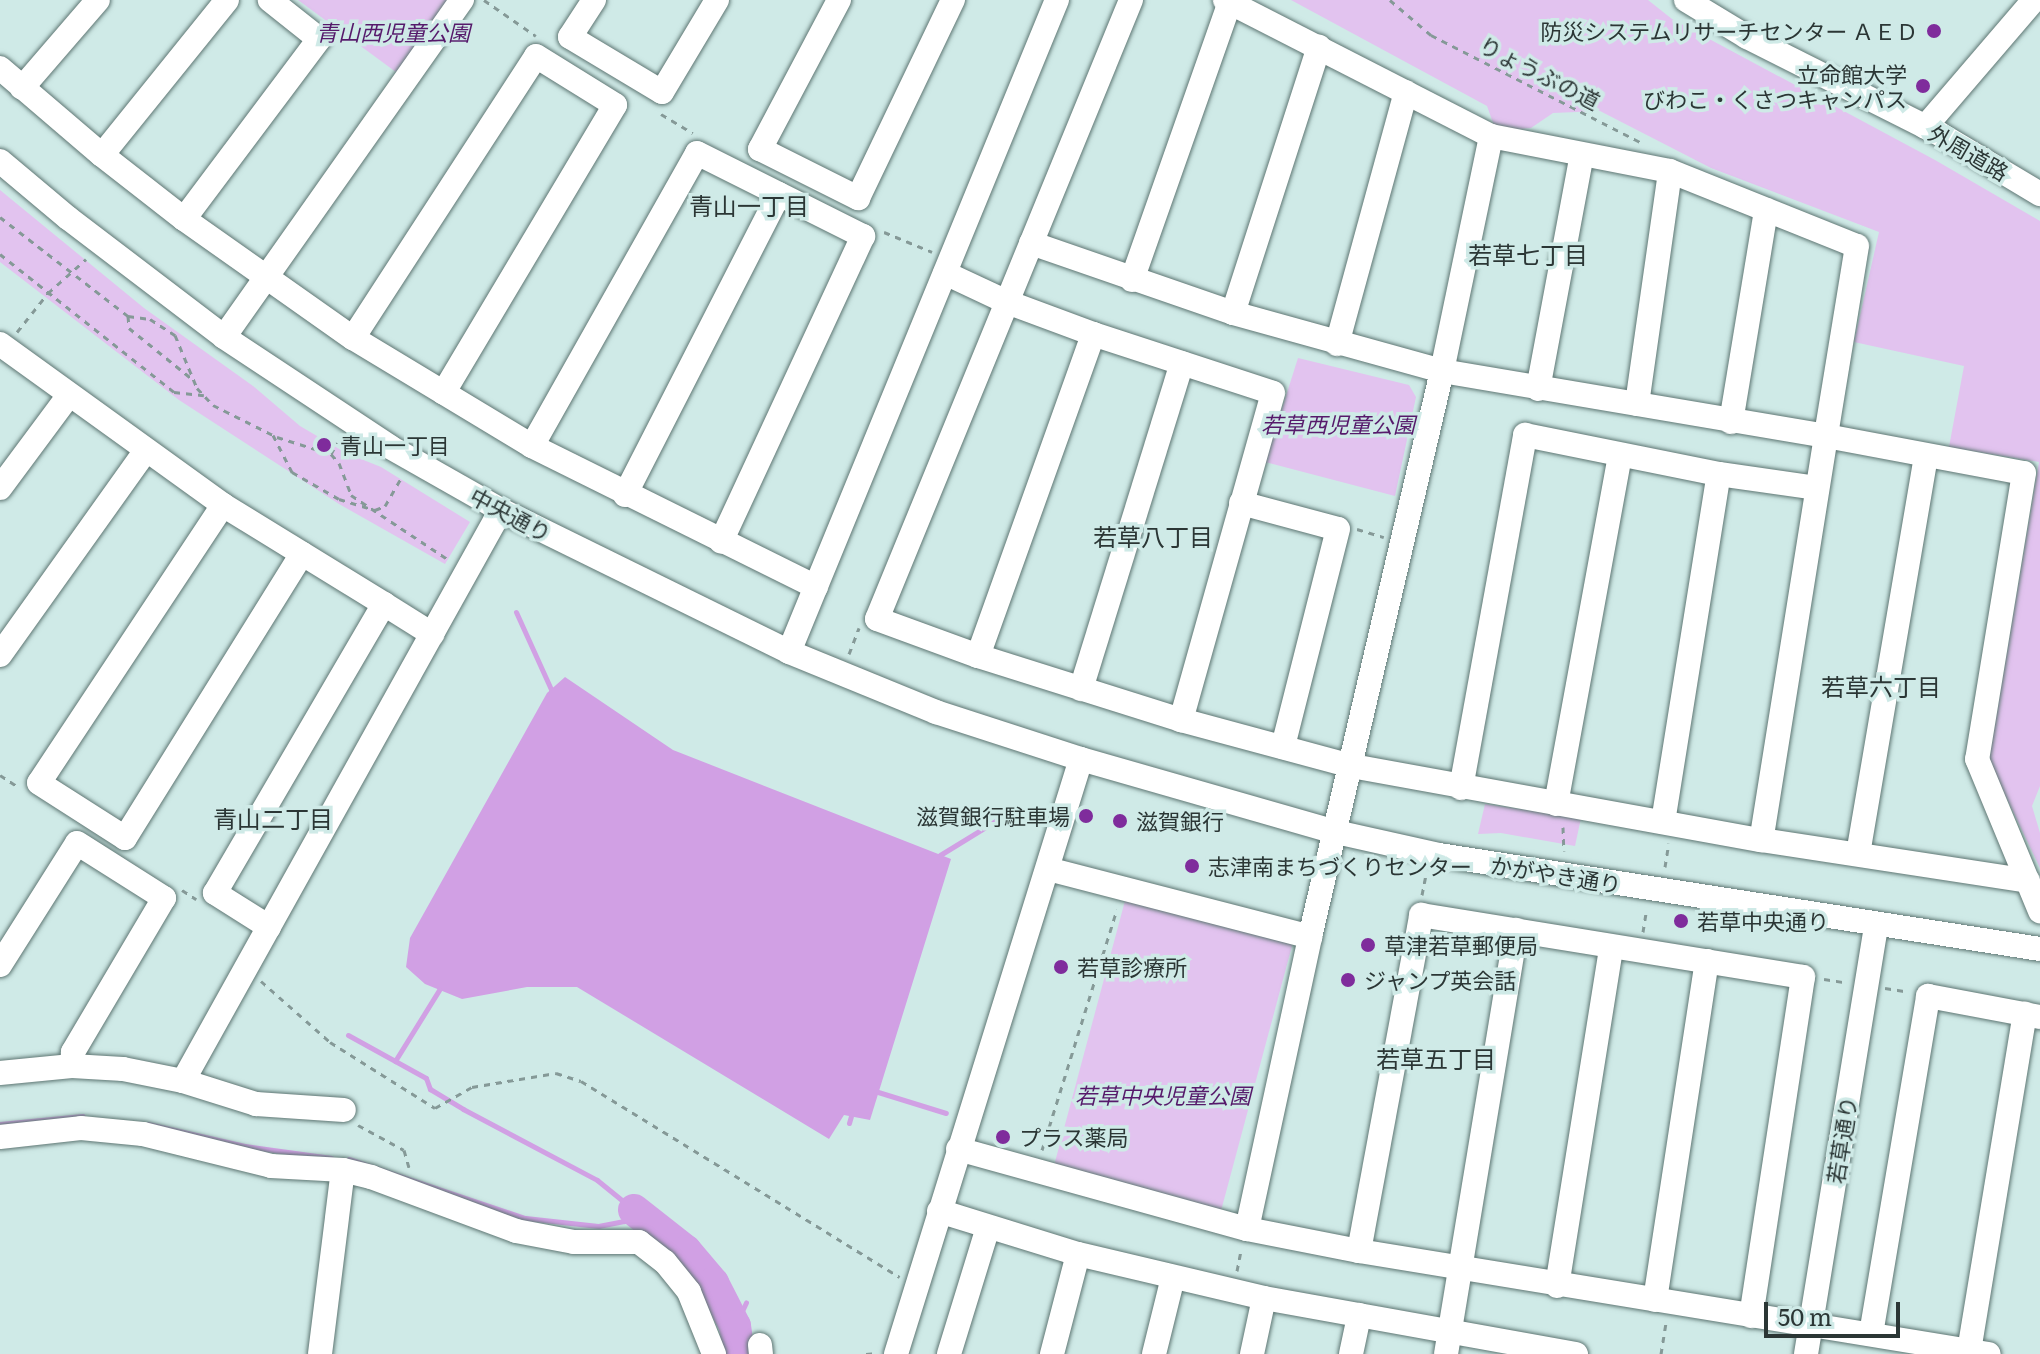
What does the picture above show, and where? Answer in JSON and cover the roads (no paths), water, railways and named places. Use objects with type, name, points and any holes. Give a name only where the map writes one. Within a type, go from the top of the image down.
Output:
[{"type":"street","points":[[22,88],[98,0]]},
{"type":"street","points":[[102,155],[227,0]]},
{"type":"street","points":[[184,219],[319,39],[270,0]]},
{"type":"street","points":[[224,337],[462,0]]},
{"type":"street","points":[[594,0],[570,37],[662,92],[717,0]]},
{"type":"street","points":[[839,0],[760,149],[858,198],[953,0]]},
{"type":"street","points":[[789,652],[1057,0]]},
{"type":"street","points":[[1131,0],[877,619],[978,656],[1181,720],[1352,766],[1761,840],[2028,881]]},
{"type":"street","name":"外周道路","points":[[1686,0],[1747,37],[1925,127],[2040,194]]},
{"type":"street","points":[[1925,127],[2034,0]]},
{"type":"street","points":[[1132,280],[1228,1],[1491,136],[1670,171],[1857,246],[1761,840]]},
{"type":"street","points":[[1233,313],[1319,47]]},
{"type":"street","points":[[353,338],[536,56],[615,105],[443,393]]},
{"type":"street","points":[[0,68],[102,155],[184,219],[265,279],[353,338],[532,446],[625,495],[816,587]]},
{"type":"street","points":[[1337,344],[1406,92]]},
{"type":"street","points":[[1245,1236],[1310,937],[1442,371],[1491,136]]},
{"type":"street","points":[[532,446],[697,153],[863,236],[721,542]]},
{"type":"street","points":[[1538,389],[1582,155]]},
{"type":"street","name":"中央通り","points":[[0,161],[68,218],[224,337],[319,403],[501,510],[789,652],[936,712],[1081,759]]},
{"type":"street","points":[[1637,404],[1670,171]]},
{"type":"street","points":[[625,495],[779,194]]},
{"type":"street","points":[[1731,422],[1766,210]]},
{"type":"street","points":[[1031,243],[1233,313],[1442,371],[2024,473],[1977,759],[2040,911]]},
{"type":"street","points":[[945,273],[1007,302],[1093,334],[1273,393],[1181,720]]},
{"type":"street","points":[[978,656],[1093,334]]},
{"type":"street","points":[[2,345],[145,452],[223,505],[432,634]]},
{"type":"street","points":[[1081,689],[1182,363]]},
{"type":"street","points":[[0,488],[69,395]]},
{"type":"street","points":[[1461,788],[1525,435],[1719,474],[1816,488]]},
{"type":"street","points":[[0,655],[145,452]]},
{"type":"street","points":[[1560,804],[1620,455]]},
{"type":"street","points":[[1858,854],[1926,457]]},
{"type":"street","points":[[1663,822],[1719,474]]},
{"type":"street","points":[[1241,503],[1338,529],[1283,747]]},
{"type":"street","points":[[223,505],[39,783],[125,838],[302,554]]},
{"type":"street","points":[[183,1081],[501,510]]},
{"type":"street","points":[[269,927],[215,893],[384,604]]},
{"type":"street","points":[[896,1354],[1081,759]]},
{"type":"street","name":"かがやき通り","points":[[1081,759],[1336,832],[1439,855],[2040,949]]},
{"type":"street","points":[[0,965],[77,843],[164,898],[73,1052],[72,1066]]},
{"type":"street","points":[[1048,869],[1310,937]]},
{"type":"street","points":[[1359,1251],[1421,915],[1707,961],[1803,977],[1751,1316]]},
{"type":"street","name":"若草通り","points":[[1806,1354],[1876,925]]},
{"type":"street","points":[[1448,1342],[1516,930]]},
{"type":"street","points":[[1557,1286],[1611,947]]},
{"type":"street","points":[[1661,1308],[1707,961]]},
{"type":"street","points":[[958,1149],[1245,1236],[1359,1251],[1661,1308],[1751,1316],[1979,1352],[2032,1016],[1928,996],[1871,1334]]},
{"type":"street","points":[[0,1073],[72,1066],[123,1069],[183,1081],[256,1104],[344,1110]]},
{"type":"street","points":[[0,1137],[81,1128],[128,1132],[271,1166],[343,1170],[404,1187],[516,1231],[574,1242],[639,1242],[665,1262],[689,1292],[714,1354]]},
{"type":"street","points":[[320,1354],[343,1170]]},
{"type":"street","points":[[939,1211],[1078,1254],[1264,1298],[1359,1315],[1448,1342],[1576,1354]]},
{"type":"street","points":[[949,1354],[988,1227]]},
{"type":"street","points":[[1052,1354],[1078,1254]]},
{"type":"street","points":[[1154,1354],[1173,1277]]},
{"type":"street","points":[[1252,1354],[1264,1298]]},
{"type":"street","points":[[1351,1354],[1359,1315]]},
{"type":"waterway","points":[[516,612],[551,689]]},
{"type":"waterway","points":[[940,855],[1010,812]]},
{"type":"waterway","points":[[395,1061],[439,990]]},
{"type":"waterway","points":[[348,1035],[426,1078],[430,1089],[463,1109],[597,1180],[634,1210],[624,1221],[598,1226],[525,1218],[349,1159]]},
{"type":"waterway","points":[[878,1092],[946,1113]]},
{"type":"waterway","points":[[0,1124],[83,1116]]},
{"type":"waterway","points":[[849,1123],[851,1116]]},
{"type":"waterway","points":[[148,1124],[245,1146],[331,1158]]},
{"type":"waterway","points":[[634,1210],[686,1251],[713,1283],[735,1326],[739,1354]]},
{"type":"waterway","points":[[735,1326],[746,1302]]},
{"type":"place","name":"防災システムリサーチセンター ＡＥＤ","points":[[1934,31]]},
{"type":"place","name":"立命館大学 びわこ・くさつキャンパス","points":[[1923,86]]},
{"type":"place","name":"青山一丁目","points":[[324,445]]},
{"type":"place","name":"滋賀銀行駐車場","points":[[1086,816]]},
{"type":"place","name":"滋賀銀行","points":[[1120,821]]},
{"type":"place","name":"志津南まちづくりセンター","points":[[1192,866]]},
{"type":"place","name":"若草中央通り","points":[[1681,921]]},
{"type":"place","name":"草津若草郵便局","points":[[1368,945]]},
{"type":"place","name":"若草診療所","points":[[1061,967]]},
{"type":"place","name":"ジャンプ英会話","points":[[1348,980]]},
{"type":"place","name":"プラス薬局","points":[[1003,1137]]},
{"type":"district","name":"青山一丁目","points":[[749,205]]},
{"type":"district","name":"若草七丁目","points":[[1528,254]]},
{"type":"district","name":"若草八丁目","points":[[1153,536]]},
{"type":"district","name":"若草六丁目","points":[[1881,686]]},
{"type":"district","name":"青山二丁目","points":[[273,818]]},
{"type":"district","name":"若草五丁目","points":[[1436,1058]]},
{"type":"park label","name":"青山西児童公園","points":[[393,32]]},
{"type":"park label","name":"若草西児童公園","points":[[1338,424]]},
{"type":"park label","name":"若草中央児童公園","points":[[1163,1095]]}]
